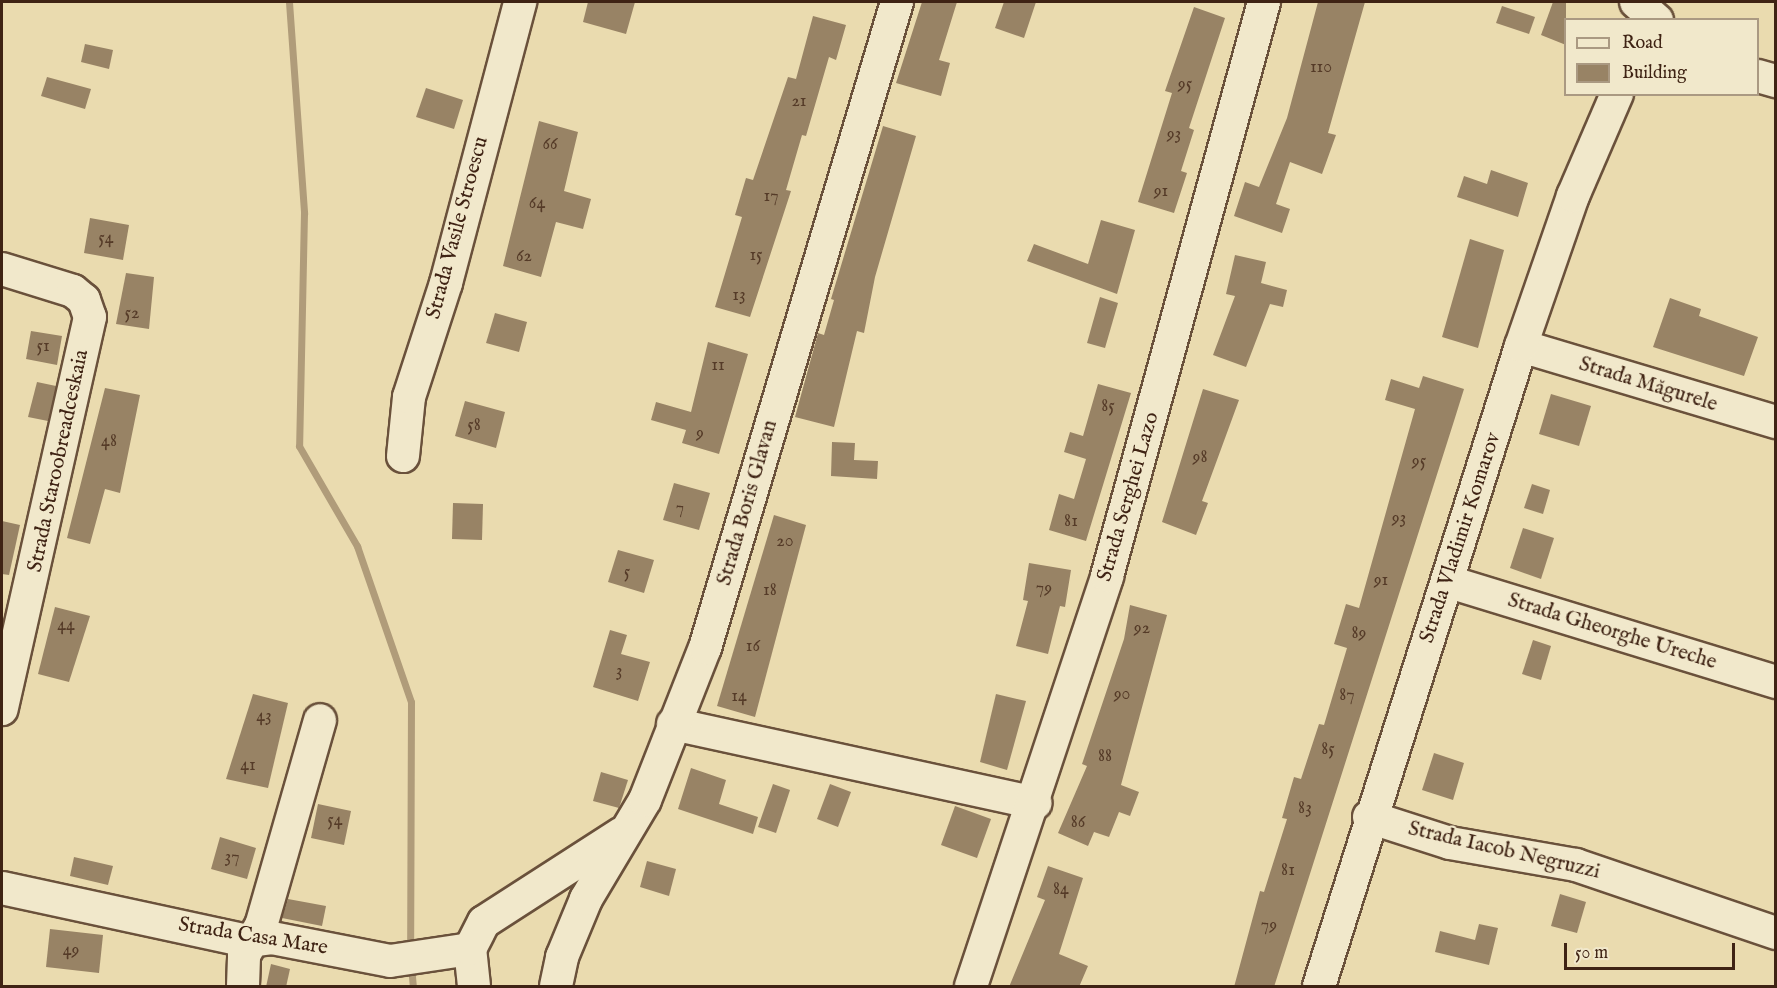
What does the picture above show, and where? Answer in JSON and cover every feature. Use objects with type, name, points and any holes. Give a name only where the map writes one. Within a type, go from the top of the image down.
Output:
[{"type":"street","name":"Strada Vasile Stroescu","points":[[403,456],[409,397],[446,283],[520,2]]},
{"type":"street","name":"Strada Boris Glavan","points":[[556,987],[562,957],[586,899],[645,801],[673,724],[705,648],[897,2]]},
{"type":"street","name":"Strada Serghei Lazo","points":[[971,987],[1035,803],[1107,576],[1264,2]]},
{"type":"street","points":[[1636,2],[1655,18]]},
{"type":"street","points":[[1759,76],[1776,81]]},
{"type":"street","name":"Strada Vladimir Komarov","points":[[1319,987],[1369,817],[1449,582],[1521,346],[1573,196],[1616,96]]},
{"type":"street","name":"Strada Staroobreadceskaia","points":[[2,269],[73,291],[84,300],[90,317],[2,709]]},
{"type":"street","name":"Strada Măgurele","points":[[1521,346],[1776,422]]},
{"type":"street","name":"Strada Gheorghe Ureche","points":[[1449,582],[1776,682]]},
{"type":"street","points":[[243,987],[248,941],[261,926],[320,720]]},
{"type":"street","points":[[673,724],[1035,803]]},
{"type":"street","name":"Strada Iacob Negruzzi","points":[[1369,817],[1450,843],[1576,865],[1776,933]]},
{"type":"street","points":[[474,987],[470,949],[484,922],[627,830]]},
{"type":"street","name":"Strada Casa Mare","points":[[2,888],[248,941],[272,938],[390,961],[470,949]]},
{"type":"building","points":[[588,2],[635,2],[626,34],[583,22]]},
{"type":"building","points":[[922,2],[957,2],[939,60],[950,63],[941,96],[896,83]]},
{"type":"building","points":[[1004,2],[1036,2],[1024,38],[995,28]]},
{"type":"building","points":[[1318,2],[1365,2],[1328,133],[1336,135],[1322,174],[1290,162],[1276,204],[1290,209],[1282,233],[1234,216],[1245,182],[1259,187],[1287,118]]},
{"type":"building","points":[[1553,2],[1566,2],[1564,44],[1541,35]]},
{"type":"building","points":[[1502,6],[1535,17],[1529,34],[1496,23]]},
{"type":"building","points":[[1194,7],[1225,18],[1189,128],[1194,130],[1181,171],[1187,173],[1174,213],[1138,202],[1172,93],[1165,91]]},
{"type":"building","points":[[813,16],[846,25],[836,60],[829,57],[806,136],[802,135],[786,190],[791,191],[750,317],[715,307],[742,217],[735,215],[746,178],[753,180],[788,77],[796,79]]},
{"type":"building","points":[[85,44],[113,50],[109,69],[81,62]]},
{"type":"building","points":[[47,77],[91,89],[85,109],[41,96]]},
{"type":"building","points":[[426,88],[463,100],[454,129],[416,117]]},
{"type":"building","points":[[539,121],[578,132],[564,191],[591,199],[583,229],[556,222],[541,277],[503,266]]},
{"type":"building","points":[[883,126],[916,136],[875,277],[864,333],[857,331],[834,427],[795,417],[818,333],[824,335],[834,300],[831,299]]},
{"type":"building","points":[[1491,170],[1528,183],[1518,217],[1457,197],[1464,176],[1487,184]]},
{"type":"building","points":[[90,218],[129,225],[123,260],[84,253]]},
{"type":"building","points":[[1101,220],[1135,230],[1117,294],[1027,261],[1034,244],[1088,264]]},
{"type":"building","points":[[1470,239],[1504,250],[1478,348],[1442,337]]},
{"type":"building","points":[[1235,255],[1266,262],[1261,283],[1287,290],[1283,307],[1270,304],[1246,367],[1213,355],[1235,296],[1226,294]]},
{"type":"building","points":[[126,273],[154,277],[149,329],[116,324]]},
{"type":"building","points":[[1100,297],[1118,303],[1105,348],[1087,343]]},
{"type":"building","points":[[1670,298],[1701,309],[1699,316],[1758,337],[1744,376],[1653,347]]},
{"type":"building","points":[[495,313],[527,322],[519,352],[486,343]]},
{"type":"building","points":[[31,331],[62,336],[57,365],[26,359]]},
{"type":"building","points":[[708,342],[748,354],[719,454],[682,443],[686,430],[651,420],[656,402],[691,412]]},
{"type":"building","points":[[1423,376],[1464,389],[1274,987],[1234,987],[1260,891],[1264,892],[1287,819],[1282,818],[1294,777],[1301,779],[1319,724],[1324,725],[1347,648],[1334,644],[1346,604],[1359,608],[1415,409],[1385,400],[1391,379],[1419,388]]},
{"type":"building","points":[[37,382],[56,386],[48,421],[28,417]]},
{"type":"building","points":[[1098,384],[1131,393],[1086,541],[1049,530],[1059,494],[1074,499],[1086,459],[1064,452],[1070,432],[1083,436]]},
{"type":"building","points":[[105,388],[140,395],[120,493],[105,489],[90,544],[67,538]]},
{"type":"building","points":[[1203,389],[1239,400],[1202,501],[1208,503],[1196,535],[1162,522]]},
{"type":"building","points":[[1551,394],[1591,406],[1579,446],[1539,434]]},
{"type":"building","points":[[465,401],[505,412],[496,448],[455,436]]},
{"type":"building","points":[[832,442],[855,443],[854,460],[878,461],[877,479],[831,476]]},
{"type":"building","points":[[674,483],[710,493],[699,530],[663,520]]},
{"type":"building","points":[[1532,484],[1550,490],[1543,514],[1524,508]]},
{"type":"building","points":[[453,503],[483,504],[482,540],[452,539]]},
{"type":"building","points":[[774,515],[806,525],[755,717],[717,706]]},
{"type":"building","points":[[2,521],[20,525],[9,575],[2,574]]},
{"type":"building","points":[[1523,528],[1554,538],[1541,579],[1510,568]]},
{"type":"building","points":[[618,550],[654,560],[644,593],[608,582]]},
{"type":"building","points":[[1029,563],[1071,570],[1065,607],[1060,606],[1048,654],[1016,646],[1028,601],[1023,600]]},
{"type":"building","points":[[1130,605],[1167,615],[1121,785],[1139,792],[1130,816],[1119,812],[1109,837],[1094,832],[1088,846],[1058,833],[1087,766],[1082,764],[1124,639]]},
{"type":"building","points":[[55,607],[90,616],[69,682],[38,674]]},
{"type":"building","points":[[610,630],[627,635],[621,654],[650,662],[638,701],[593,687]]},
{"type":"building","points":[[1533,640],[1551,646],[1541,680],[1522,674]]},
{"type":"building","points":[[253,694],[288,703],[268,788],[226,779]]},
{"type":"building","points":[[996,694],[1026,701],[1007,770],[980,762]]},
{"type":"building","points":[[1434,753],[1464,763],[1453,800],[1422,790]]},
{"type":"building","points":[[691,768],[726,780],[719,804],[758,817],[753,834],[678,809]]},
{"type":"building","points":[[601,772],[628,780],[619,808],[593,801]]},
{"type":"building","points":[[773,784],[790,790],[776,833],[758,827]]},
{"type":"building","points":[[830,784],[851,792],[838,827],[817,819]]},
{"type":"building","points":[[318,804],[351,811],[344,845],[311,838]]},
{"type":"building","points":[[955,806],[991,819],[977,858],[941,845]]},
{"type":"building","points":[[220,837],[256,848],[247,879],[211,869]]},
{"type":"building","points":[[74,857],[113,866],[108,885],[70,876]]},
{"type":"building","points":[[647,861],[676,869],[669,896],[640,887]]},
{"type":"building","points":[[1048,866],[1083,878],[1059,954],[1088,966],[1079,987],[1009,987],[1045,900],[1037,897]]},
{"type":"building","points":[[1560,894],[1586,902],[1577,933],[1551,926]]},
{"type":"building","points":[[288,899],[326,906],[322,926],[282,918]]},
{"type":"building","points":[[1479,924],[1498,928],[1489,965],[1435,952],[1440,931],[1475,940]]},
{"type":"building","points":[[50,929],[103,935],[99,973],[46,967]]},
{"type":"building","points":[[271,964],[290,969],[286,987],[266,987]]},
{"type":"waterway","points":[[289,2],[304,213],[299,446],[357,546],[411,702],[410,951]]},
{"type":"waterway","points":[[411,965],[413,986]]}]
